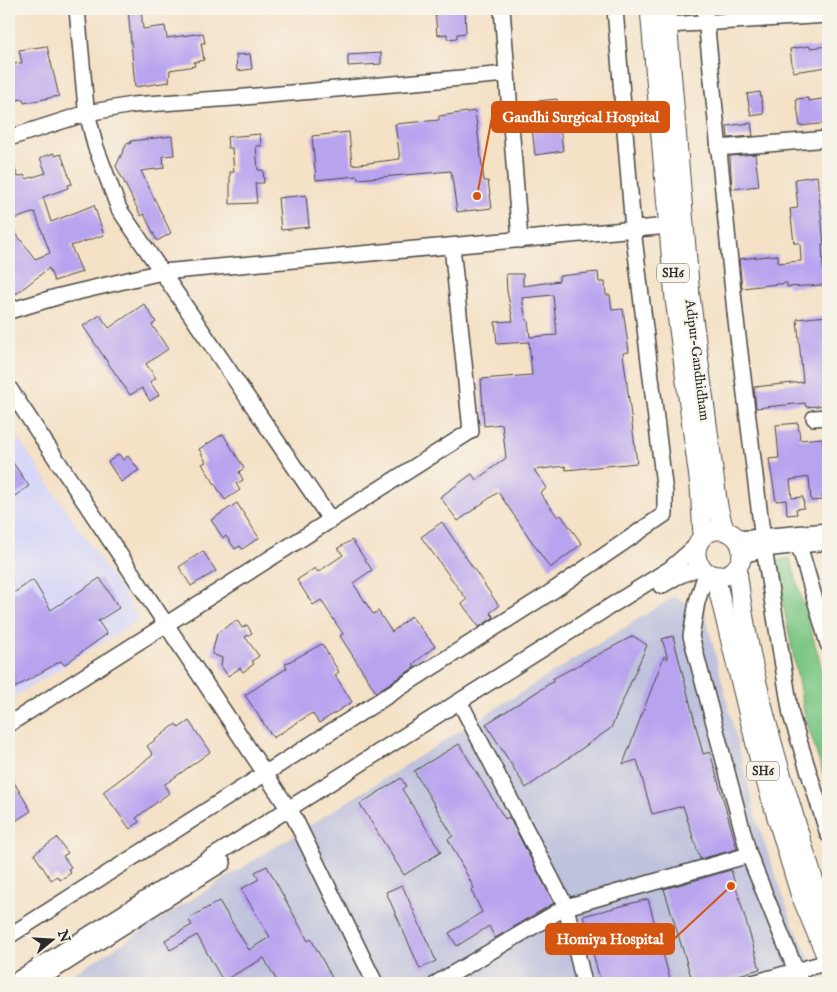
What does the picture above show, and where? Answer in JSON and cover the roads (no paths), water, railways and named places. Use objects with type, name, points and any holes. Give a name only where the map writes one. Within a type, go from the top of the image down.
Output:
[{"type":"main road","name":"SH6","points":[[650,9],[675,299],[700,486],[700,541],[696,558],[707,572],[760,761],[800,893],[828,961]]},
{"type":"main road","name":"Adipur-Gandhidham","points":[[667,17],[690,296],[718,507],[736,548]]},
{"type":"main road","points":[[700,541],[714,530],[736,548],[724,576],[707,572]]},
{"type":"main road","name":"SH6","points":[[736,548],[743,620],[776,758],[817,893],[828,919]]},
{"type":"street","points":[[78,9],[87,113],[95,145],[119,209],[330,519]]},
{"type":"street","points":[[502,9],[520,240]]},
{"type":"street","points":[[9,936],[551,592],[665,514],[665,493],[633,229],[615,9]]},
{"type":"street","points":[[667,17],[813,13],[828,15]]},
{"type":"street","points":[[705,16],[718,148],[763,543],[791,716],[828,834]]},
{"type":"street","points":[[9,138],[87,113],[132,105],[507,74]]},
{"type":"street","points":[[718,148],[828,139]]},
{"type":"street","points":[[9,311],[60,296],[162,272],[669,226]]},
{"type":"street","points":[[9,724],[471,431],[452,246]]},
{"type":"street","points":[[9,388],[291,813],[375,983]]},
{"type":"street","points":[[736,548],[828,530]]},
{"type":"street","points":[[34,983],[291,813],[671,568],[700,541]]},
{"type":"street","points":[[763,543],[799,545],[828,542]]},
{"type":"street","points":[[799,545],[828,644]]},
{"type":"street","points":[[12,983],[464,710],[676,577],[707,572],[697,602],[691,636],[749,855],[798,977]]},
{"type":"street","points":[[464,710],[566,907],[584,983]]},
{"type":"street","points":[[437,983],[566,907],[749,855]]},
{"type":"street","points":[[753,983],[798,977],[828,961]]},
{"type":"place","name":"Gandhi Surgical Hospital","points":[[477,196]]},
{"type":"place","name":"Homiya Hospital","points":[[731,886]]}]
